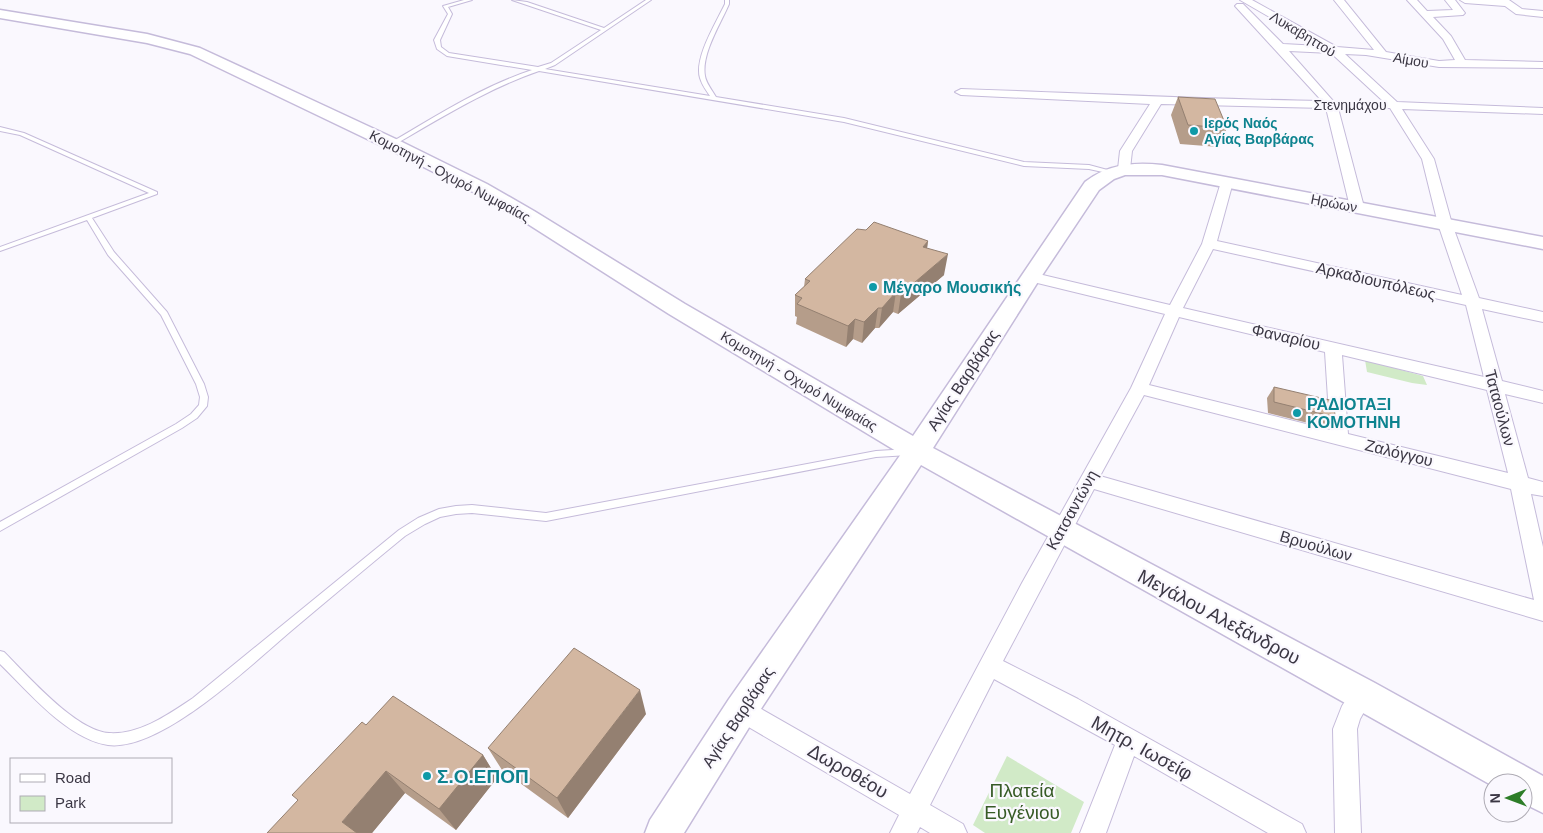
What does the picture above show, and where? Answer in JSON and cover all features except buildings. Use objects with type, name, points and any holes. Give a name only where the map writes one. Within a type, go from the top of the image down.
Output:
[{"type":"main road","name":"Κομοτηνή - Οχυρό Νυμφαίας","points":[[0,14],[178,45],[211,57],[480,188],[917,451]]},
{"type":"main road","name":"Ηρώων","points":[[1118,171],[1162,170],[1543,244]]},
{"type":"main road","name":"Αγίας Βαρβάρας","points":[[663,833],[741,710],[917,451],[1030,277],[1092,186],[1101,178],[1118,171]]},
{"type":"main road","name":"Μεγάλου Αλεξάνδρου","points":[[917,451],[1504,773]]},
{"type":"street","points":[[1340,0],[1383,55]]},
{"type":"street","points":[[1412,0],[1447,38],[1462,63]]},
{"type":"street","points":[[1424,14],[1460,13],[1450,0]]},
{"type":"street","points":[[1465,0],[1504,1],[1519,12],[1543,14]]},
{"type":"street","points":[[1242,3],[1331,105],[1338,122],[1357,208]]},
{"type":"street","name":"Λυκαβηττού","points":[[1242,3],[1334,50],[1394,104],[1428,159],[1444,224]]},
{"type":"street","name":"Αίμου","points":[[1280,47],[1383,55],[1439,64],[1543,65]]},
{"type":"street","points":[[961,92],[1084,96],[1157,101],[1126,152],[1118,171]]},
{"type":"street","name":"Στενημάχου","points":[[1157,101],[1331,105],[1394,104],[1543,111]]},
{"type":"street","name":"Κατσαντώνη","points":[[903,833],[914,808],[1060,531],[1139,388],[1174,311],[1209,244],[1227,182]]},
{"type":"street","name":"Ταταούλων","points":[[1444,224],[1473,303],[1520,484],[1543,596]]},
{"type":"street","name":"Αρκαδιουπόλεως","points":[[1209,244],[1543,317]]},
{"type":"street","name":"Φαναρίου","points":[[1030,277],[1543,397]]},
{"type":"street","points":[[1333,348],[1339,438]]},
{"type":"street","name":"Ζαλόγγου","points":[[1139,388],[1543,489]]},
{"type":"street","name":"Βρυούλων","points":[[1089,480],[1543,612]]},
{"type":"street","name":"Μητρ. Ιωσείφ","points":[[990,665],[1070,707],[1293,833]]},
{"type":"street","points":[[1348,833],[1345,729],[1350,714],[1363,694]]},
{"type":"street","name":"Δωροθέου","points":[[741,710],[914,808],[954,833]]},
{"type":"street","points":[[1093,833],[1128,741]]},
{"type":"lane","points":[[470,0],[445,6],[450,14],[437,40],[439,48],[457,57],[714,97],[880,128],[1024,164],[1089,167],[1118,171]]},
{"type":"lane","points":[[514,0],[546,9],[576,22],[604,29]]},
{"type":"lane","points":[[392,144],[476,96],[563,58],[649,0]]},
{"type":"lane","points":[[714,97],[705,83],[702,68],[711,39],[727,4],[727,0]]},
{"type":"lane","points":[[0,129],[22,134],[155,193],[0,249]]},
{"type":"lane","points":[[0,527],[179,426],[194,416],[203,406],[204,397],[200,384],[164,314],[111,253],[89,218]]},
{"type":"lane","points":[[0,656],[64,717],[85,732],[108,739],[136,736],[164,724],[197,702],[402,532],[419,520],[440,512],[468,509],[546,517],[876,454],[917,451]]},
{"type":"green space","points":[[1365,360],[1423,376],[1427,385],[1367,372]]},
{"type":"green space","name":"Πλατεία Ευγένιου","points":[[1007,756],[1084,802],[1071,833],[985,833],[973,825]]},
{"type":"place","name":"Ιερός Ναός Αγίας Βαρβάρας","points":[[1194,131]]},
{"type":"place","name":"Μέγαρο Μουσικής","points":[[873,287]]},
{"type":"place","name":"ΡΑΔΙΟΤΑΞΙ ΚΟΜΟΤΗΝΗ","points":[[1297,413]]},
{"type":"place","name":"Σ.Ο.ΕΠΟΠ","points":[[427,776]]}]
